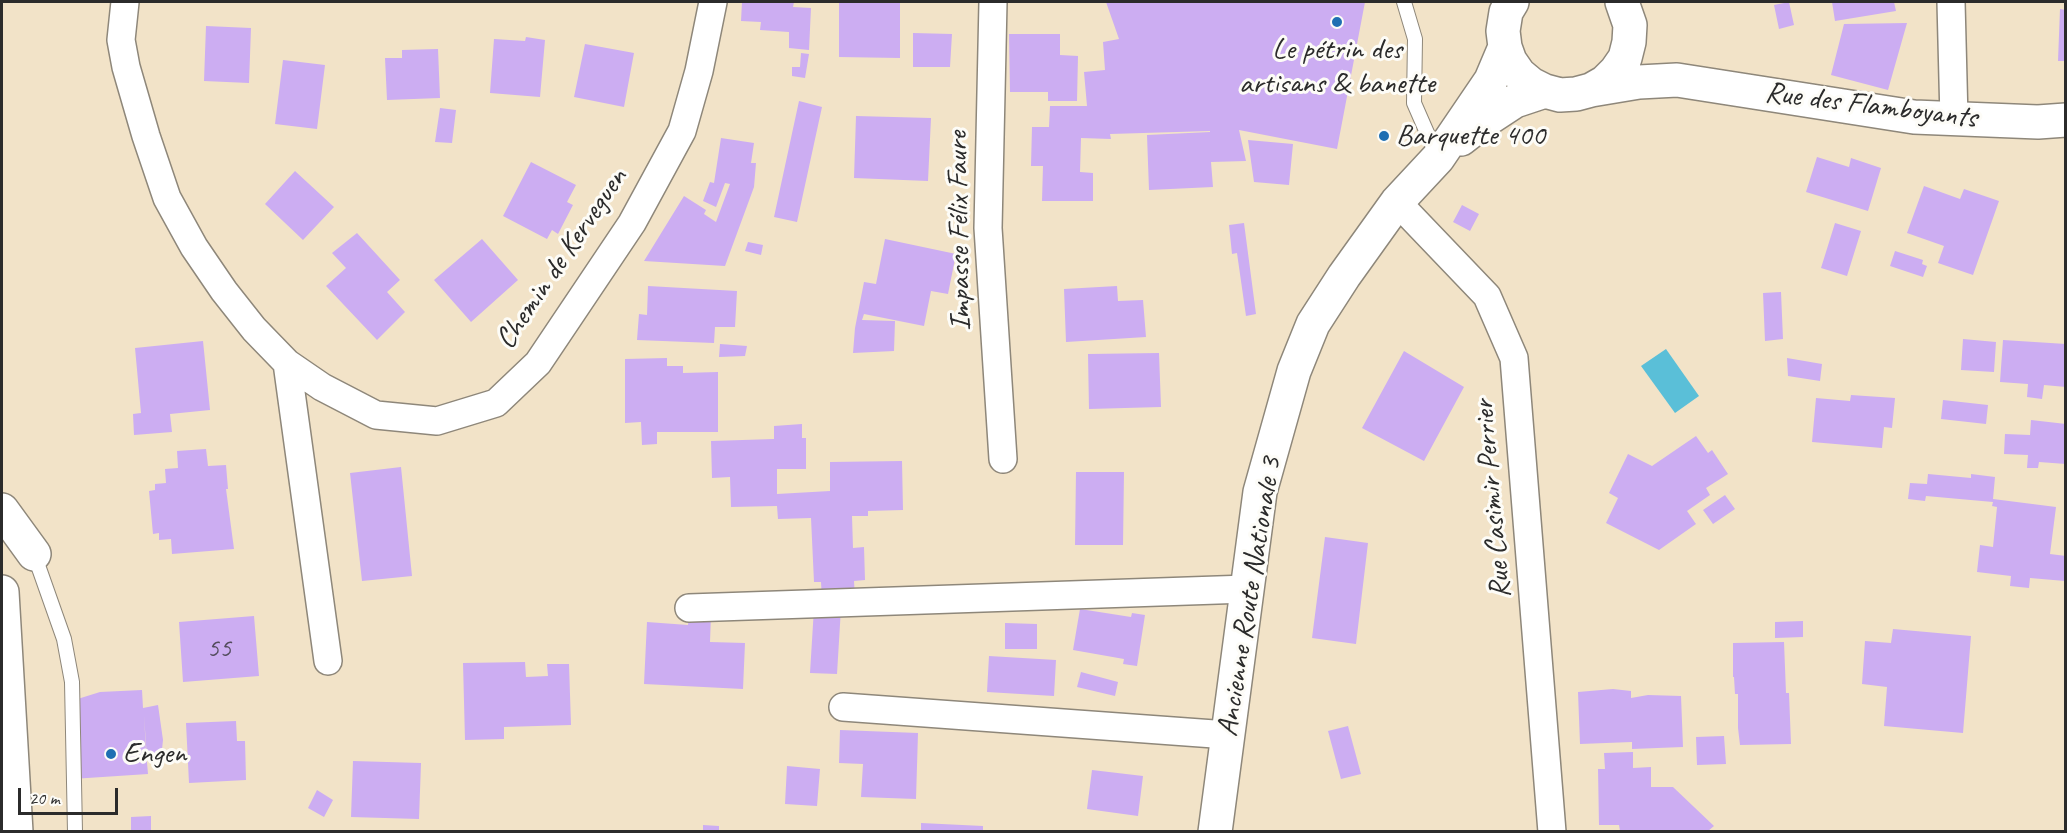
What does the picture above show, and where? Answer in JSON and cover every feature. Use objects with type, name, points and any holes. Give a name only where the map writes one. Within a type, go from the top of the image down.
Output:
[{"type":"main road","points":[[1488,2],[1506,26],[1510,61],[1519,74],[1531,84],[1545,91]]},
{"type":"main road","points":[[1591,90],[1605,82],[1624,58],[1631,18]]},
{"type":"main road","name":"Rue des Flamboyants","points":[[1631,18],[1645,57],[1677,80]]},
{"type":"main road","name":"Ancienne Route Nationale 3","points":[[1438,158],[1491,81],[1506,26]]},
{"type":"main road","name":"Rue des Flamboyants","points":[[1545,91],[1560,95],[1576,94],[1639,82],[1677,80],[1914,117],[2066,120]]},
{"type":"main road","name":"Ancienne Route Nationale 3","points":[[1215,831],[1260,492],[1294,371],[1313,324],[1397,202],[1438,158],[1483,122],[1515,102],[1545,91]]},
{"type":"main road","points":[[2,510],[34,554]]},
{"type":"main road","points":[[2,592],[16,831]]},
{"type":"street","name":"Chemin de Kerveguen","points":[[129,7],[121,40],[126,67],[146,136],[167,198],[194,247],[224,291],[254,329],[287,363],[322,387],[376,414],[437,421],[496,403],[538,363],[632,223],[682,131],[699,71],[712,2]]},
{"type":"street","name":"Impasse Félix Faure","points":[[993,2],[988,228],[1003,459]]},
{"type":"street","points":[[1951,2],[1954,119]]},
{"type":"street","name":"Rue Casimir Perrier","points":[[1397,202],[1487,296],[1514,358],[1552,831]]},
{"type":"street","points":[[287,363],[328,661]]},
{"type":"street","points":[[689,609],[1247,589]]},
{"type":"street","points":[[843,707],[1228,735]]},
{"type":"lane","points":[[1404,2],[1415,39],[1414,103],[1438,158]]},
{"type":"lane","points":[[34,554],[64,639],[72,682],[75,831]]},
{"type":"water","points":[[1666,349],[1699,396],[1675,413],[1641,366]]},
{"type":"building","points":[[742,2],[794,2],[793,7],[811,8],[809,50],[789,48],[789,32],[760,30],[761,22],[741,21]]},
{"type":"building","points":[[839,2],[900,2],[900,58],[839,57]]},
{"type":"building","points":[[1106,2],[1365,2],[1337,149],[1239,130],[1246,161],[1211,162],[1213,187],[1149,190],[1147,135],[1210,131],[1110,134],[1111,139],[1081,138],[1080,172],[1093,173],[1093,201],[1042,201],[1043,166],[1031,166],[1032,127],[1049,127],[1050,106],[1087,106],[1084,72],[1105,70],[1103,42],[1119,39]]},
{"type":"building","points":[[1789,2],[1794,25],[1779,29],[1774,5]]},
{"type":"building","points":[[1832,2],[1894,2],[1896,11],[1835,21]]},
{"type":"building","points":[[2060,9],[2066,10],[2066,61],[2058,61]]},
{"type":"building","points":[[1907,23],[1888,90],[1831,75],[1844,24]]},
{"type":"building","points":[[206,26],[251,28],[249,83],[204,81]]},
{"type":"building","points":[[913,33],[952,34],[950,67],[913,67]]},
{"type":"building","points":[[1009,34],[1060,34],[1060,55],[1078,56],[1077,101],[1048,101],[1048,92],[1010,92]]},
{"type":"building","points":[[526,37],[545,40],[540,97],[490,93],[494,39],[525,41]]},
{"type":"building","points":[[585,44],[634,53],[624,107],[574,97]]},
{"type":"building","points":[[438,49],[440,98],[387,100],[385,58],[402,58],[402,50]]},
{"type":"building","points":[[801,53],[809,54],[805,78],[792,76],[792,67],[800,67]]},
{"type":"building","points":[[283,60],[325,65],[317,129],[275,124]]},
{"type":"building","points":[[799,101],[822,107],[797,222],[774,217]]},
{"type":"building","points":[[440,108],[456,110],[452,143],[435,142]]},
{"type":"building","points":[[856,116],[931,118],[928,181],[854,178]]},
{"type":"building","points":[[721,138],[754,143],[751,163],[756,163],[754,187],[725,266],[644,261],[684,196],[706,210],[704,214],[716,222],[730,184],[725,183],[716,207],[703,201],[710,182],[714,183]]},
{"type":"building","points":[[1248,140],[1293,144],[1289,185],[1254,182]]},
{"type":"building","points":[[1817,157],[1849,167],[1851,158],[1881,168],[1868,211],[1806,192]]},
{"type":"building","points":[[531,162],[576,185],[567,202],[573,205],[558,234],[552,230],[547,239],[503,216]]},
{"type":"building","points":[[295,171],[334,207],[303,240],[265,204]]},
{"type":"building","points":[[1924,186],[1960,199],[1964,189],[1999,201],[1973,275],[1938,263],[1944,246],[1907,233]]},
{"type":"building","points":[[1462,205],[1479,214],[1470,231],[1453,222]]},
{"type":"building","points":[[1244,223],[1256,314],[1246,316],[1237,253],[1232,254],[1229,225]]},
{"type":"building","points":[[1835,223],[1861,231],[1847,276],[1821,268]]},
{"type":"building","points":[[357,233],[400,280],[387,292],[405,312],[377,340],[326,286],[346,268],[332,253]]},
{"type":"building","points":[[482,239],[518,280],[471,322],[434,280]]},
{"type":"building","points":[[885,239],[956,254],[948,294],[931,291],[924,326],[864,314],[862,320],[895,321],[894,351],[853,353],[855,328],[864,282],[876,284]]},
{"type":"building","points":[[748,242],[763,245],[761,255],[745,251]]},
{"type":"building","points":[[1895,251],[1923,260],[1922,264],[1927,266],[1923,277],[1890,266]]},
{"type":"building","points":[[648,286],[737,291],[735,327],[715,327],[714,343],[637,340],[639,314],[647,315]]},
{"type":"building","points":[[1117,286],[1118,301],[1143,300],[1146,337],[1066,342],[1064,289]]},
{"type":"building","points":[[1781,292],[1783,339],[1765,341],[1763,293]]},
{"type":"building","points":[[1963,339],[1996,342],[1994,372],[1961,370]]},
{"type":"building","points":[[2003,340],[2066,344],[2066,387],[2044,385],[2042,399],[2027,397],[2028,384],[2000,382]]},
{"type":"building","points":[[203,341],[210,410],[170,414],[172,432],[134,435],[133,414],[141,413],[135,348]]},
{"type":"building","points":[[720,344],[747,346],[745,356],[719,357]]},
{"type":"building","points":[[1404,351],[1464,387],[1424,461],[1362,428]]},
{"type":"building","points":[[1159,353],[1161,407],[1089,409],[1088,354]]},
{"type":"building","points":[[667,358],[667,366],[683,366],[683,373],[718,372],[718,432],[657,432],[657,444],[642,445],[641,422],[625,423],[625,359]]},
{"type":"building","points":[[1787,358],[1822,364],[1820,381],[1788,376]]},
{"type":"building","points":[[1851,395],[1895,398],[1892,428],[1884,427],[1882,448],[1812,442],[1816,398],[1850,401]]},
{"type":"building","points":[[1943,400],[1988,405],[1986,424],[1941,419]]},
{"type":"building","points":[[2031,420],[2066,424],[2066,464],[2039,462],[2038,468],[2027,468],[2028,455],[2004,454],[2005,434],[2030,435]]},
{"type":"building","points":[[802,424],[802,438],[806,438],[806,469],[777,469],[777,494],[830,491],[830,462],[902,461],[903,510],[868,511],[868,516],[852,516],[853,548],[864,547],[865,580],[854,581],[855,598],[822,599],[821,582],[814,582],[811,518],[778,519],[777,506],[731,507],[730,477],[712,478],[711,441],[774,439],[774,426]]},
{"type":"building","points":[[1696,436],[1708,453],[1712,450],[1728,474],[1706,488],[1710,495],[1687,511],[1696,524],[1659,550],[1606,523],[1618,498],[1609,493],[1628,454],[1652,466]]},
{"type":"building","points":[[206,449],[208,466],[226,465],[228,489],[226,489],[234,549],[172,554],[171,539],[159,540],[159,533],[153,534],[149,491],[155,490],[155,484],[166,483],[165,469],[178,468],[177,451]]},
{"type":"building","points":[[401,467],[412,576],[362,581],[350,473]]},
{"type":"building","points":[[1076,472],[1124,472],[1123,545],[1075,545]]},
{"type":"building","points":[[1928,474],[1971,478],[1971,474],[1995,477],[1993,499],[2056,507],[2050,554],[2066,556],[2065,581],[2030,578],[2029,588],[2010,586],[2011,576],[1977,572],[1980,545],[1993,547],[1997,507],[1992,506],[1993,502],[1926,496],[1925,501],[1908,499],[1910,483],[1927,484]]},
{"type":"building","points":[[1725,495],[1735,509],[1713,524],[1703,510]]},
{"type":"building","points":[[1325,537],[1368,543],[1356,644],[1312,638]]},
{"type":"building","points":[[814,608],[841,608],[837,674],[810,673]]},
{"type":"building","points":[[1080,609],[1131,617],[1132,613],[1145,615],[1137,666],[1123,664],[1124,659],[1073,650]]},
{"type":"building","points":[[689,613],[711,614],[710,642],[745,643],[743,689],[644,684],[647,622],[688,625]]},
{"type":"building","points":[[254,616],[259,676],[183,682],[179,622]]},
{"type":"building","points":[[1803,621],[1803,637],[1775,638],[1775,622]]},
{"type":"building","points":[[1005,623],[1037,624],[1037,649],[1005,649]]},
{"type":"building","points":[[1893,629],[1971,636],[1963,733],[1884,726],[1887,687],[1862,684],[1865,641],[1891,643]]},
{"type":"building","points":[[1784,642],[1791,744],[1740,745],[1738,694],[1735,694],[1733,677],[1733,643]]},
{"type":"building","points":[[989,656],[1056,660],[1054,696],[987,692]]},
{"type":"building","points":[[525,662],[526,677],[548,676],[547,664],[569,664],[571,725],[504,727],[504,739],[465,740],[463,663]]},
{"type":"building","points":[[1081,672],[1118,682],[1115,696],[1077,687]]},
{"type":"building","points":[[1613,689],[1631,691],[1631,698],[1648,695],[1681,696],[1683,747],[1632,749],[1632,742],[1580,744],[1578,692]]},
{"type":"building","points":[[142,690],[143,708],[158,705],[163,740],[161,759],[147,759],[144,715],[148,774],[72,779],[68,702],[100,692]]},
{"type":"building","points":[[236,721],[237,741],[245,741],[246,780],[189,783],[186,723]]},
{"type":"building","points":[[1348,726],[1361,774],[1341,779],[1328,731]]},
{"type":"building","points":[[840,730],[918,733],[916,799],[861,797],[863,764],[839,763]]},
{"type":"building","points":[[1724,736],[1726,764],[1697,765],[1696,737]]},
{"type":"building","points":[[1633,752],[1633,768],[1651,767],[1651,787],[1673,787],[1714,826],[1708,831],[1620,831],[1619,825],[1599,825],[1598,769],[1605,769],[1604,753]]},
{"type":"building","points":[[353,761],[421,763],[419,819],[351,817]]},
{"type":"building","points":[[787,766],[820,769],[817,806],[785,804]]},
{"type":"building","points":[[1092,770],[1143,776],[1138,816],[1087,809]]},
{"type":"building","points":[[317,790],[333,800],[324,817],[308,808]]},
{"type":"building","points":[[151,816],[151,831],[131,831],[131,817]]},
{"type":"building","points":[[921,823],[983,826],[983,831],[921,831]]},
{"type":"building","points":[[703,825],[719,826],[719,831],[703,831]]},
{"type":"place","name":"Le pétrin des artisans & banette","points":[[1337,22]]},
{"type":"place","name":"Barquette 400","points":[[1384,136]]},
{"type":"place","name":"Engen","points":[[111,754]]}]
